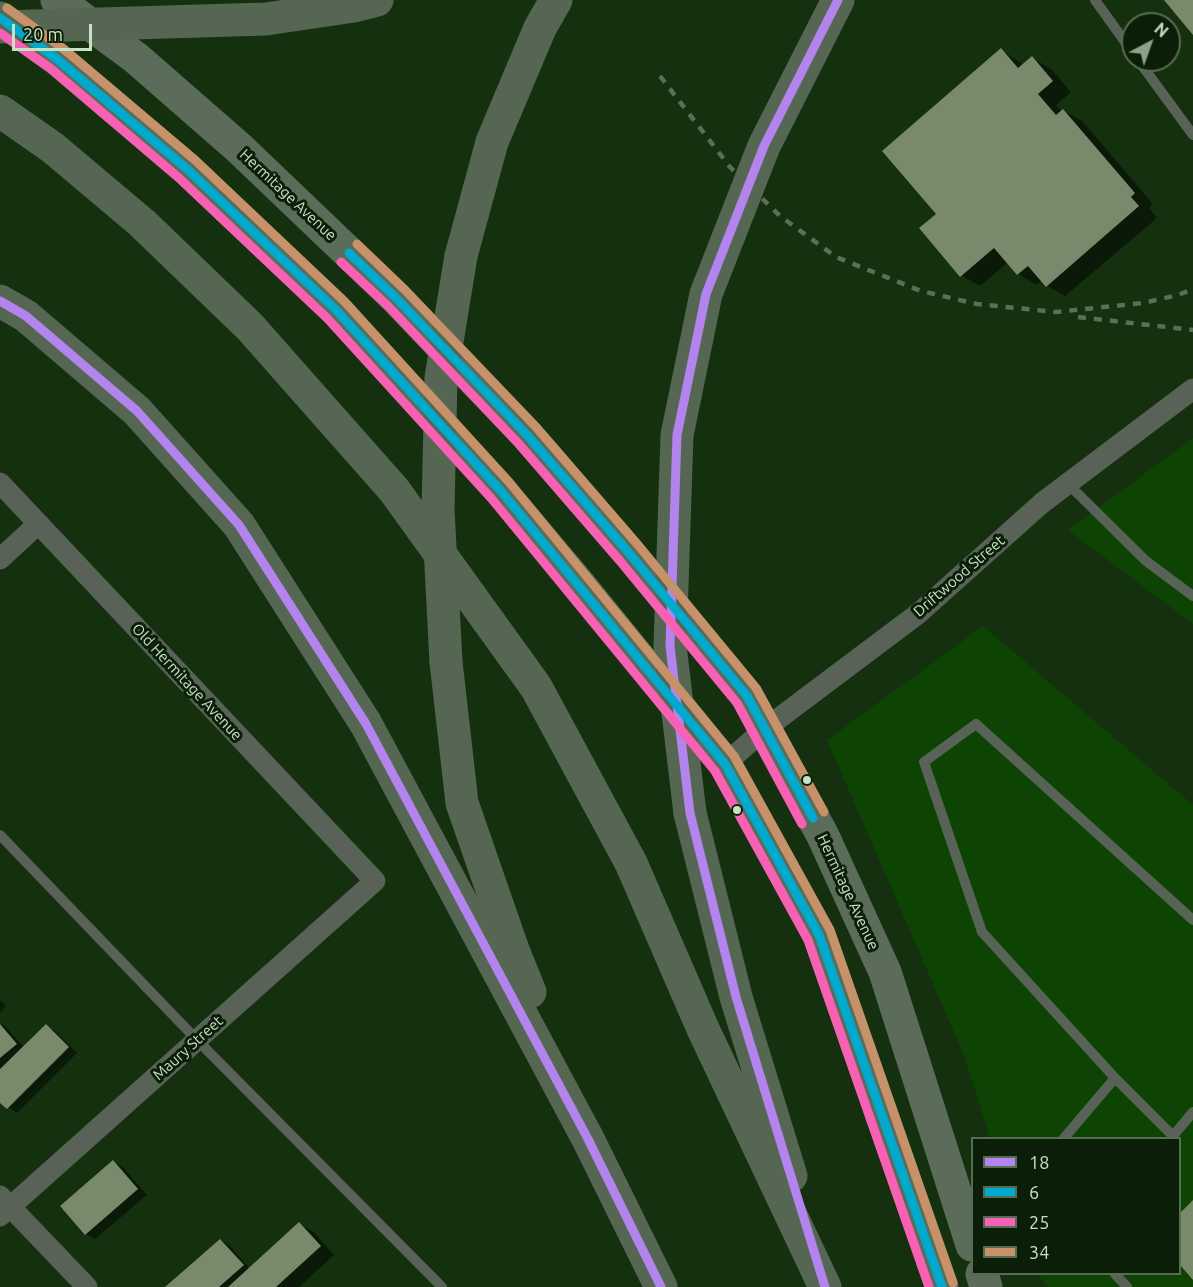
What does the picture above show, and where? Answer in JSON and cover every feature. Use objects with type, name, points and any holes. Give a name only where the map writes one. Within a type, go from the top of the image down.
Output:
[{"type":"highway","points":[[0,27],[266,19],[354,6],[377,0]]},
{"type":"highway","points":[[556,0],[540,28],[492,142],[461,256],[441,378],[438,509],[446,662],[462,803],[513,950],[588,1139]]},
{"type":"highway","points":[[825,1287],[736,997],[690,813],[670,646],[677,435],[706,294],[764,146],[838,0]]},
{"type":"highway","points":[[0,111],[53,148],[142,223],[250,327],[393,490],[536,687],[631,863],[703,1029],[825,1287]]},
{"type":"highway","points":[[0,301],[26,316],[137,411],[239,525],[366,724],[588,1139],[661,1287]]},
{"type":"main road","name":"Hermitage Avenue","points":[[57,0],[162,80],[239,148],[396,298],[527,435],[747,696],[823,836],[885,972],[959,1188],[971,1241]]},
{"type":"main road","points":[[0,18],[57,59],[187,169],[336,310],[500,490],[725,764],[819,935],[942,1287]]},
{"type":"street","name":"Driftwood Street","points":[[725,764],[766,728],[919,613],[1042,504],[1193,389]]},
{"type":"street","name":"Old Hermitage Avenue","points":[[0,483],[375,881]]},
{"type":"street","points":[[0,559],[38,524]]},
{"type":"street","name":"Maury Street","points":[[3,1206],[197,1040],[375,881]]},
{"type":"street","points":[[3,1206],[87,1287]]},
{"type":"lane","points":[[1095,0],[1121,36]]},
{"type":"lane","points":[[1147,72],[1193,135]]},
{"type":"lane","points":[[1068,484],[1146,561],[1193,596]]},
{"type":"lane","points":[[1193,920],[976,724],[924,762],[982,932],[1172,1137],[1193,1112]]},
{"type":"lane","points":[[0,835],[197,1040],[442,1287]]},
{"type":"lane","points":[[1065,1137],[1115,1078]]},
{"type":"lane","points":[[1116,1275],[1127,1287]]},
{"type":"shaded area","points":[[1193,438],[1193,624],[1068,530]]},
{"type":"shaded area","points":[[983,626],[1193,805],[1193,1287],[1048,1287],[1038,1275],[1181,1275],[1181,1137],[990,1137],[964,1055],[827,740]]},
{"type":"building","points":[[1164,0],[1193,0],[1193,35],[1181,21],[1181,12],[1174,12]]},
{"type":"building","points":[[1001,48],[1018,68],[1032,56],[1053,81],[1038,94],[1056,115],[1063,109],[1135,193],[1131,197],[1139,206],[1046,287],[1028,266],[1017,275],[994,248],[960,277],[919,228],[936,214],[882,151]]},
{"type":"building","points":[[0,1024],[17,1044],[0,1058]]},
{"type":"building","points":[[46,1024],[69,1047],[7,1109],[0,1103],[0,1069]]},
{"type":"building","points":[[113,1160],[138,1189],[85,1235],[60,1206]]},
{"type":"building","points":[[1193,1200],[1193,1280],[1181,1266],[1181,1212]]},
{"type":"building","points":[[299,1222],[321,1246],[276,1287],[228,1287]]},
{"type":"building","points":[[220,1239],[244,1265],[219,1287],[165,1287]]},
{"type":"railway","points":[[660,76],[730,167],[780,216],[836,257],[921,291],[977,304],[1056,312],[1143,303],[1193,289]]},
{"type":"railway","points":[[1078,317],[1193,330]]},
{"type":"transit line","name":"18","points":[[825,1287],[736,997],[690,813],[670,646],[677,435],[706,294],[764,146],[838,0]]},
{"type":"transit line","name":"34","points":[[7,8],[65,50],[195,160],[345,302],[509,482],[734,756],[830,930],[953,1283]]},
{"type":"transit line","name":"6","points":[[0,18],[57,59],[187,169],[336,310],[500,490],[725,764],[819,935],[942,1287]]},
{"type":"transit line","name":"25","points":[[0,33],[50,68],[179,178],[327,318],[491,498],[715,771],[808,940],[929,1287]]},
{"type":"transit line","name":"34","points":[[357,244],[405,290],[536,427],[638,545],[756,688],[824,812]]},
{"type":"transit line","name":"6","points":[[349,253],[396,298],[527,435],[629,553],[747,696],[813,818]]},
{"type":"transit line","name":"25","points":[[341,262],[388,306],[518,443],[620,561],[737,703],[802,824]]},
{"type":"transit line","name":"18","points":[[0,301],[26,316],[137,411],[239,525],[366,724],[588,1139],[661,1287]]}]
